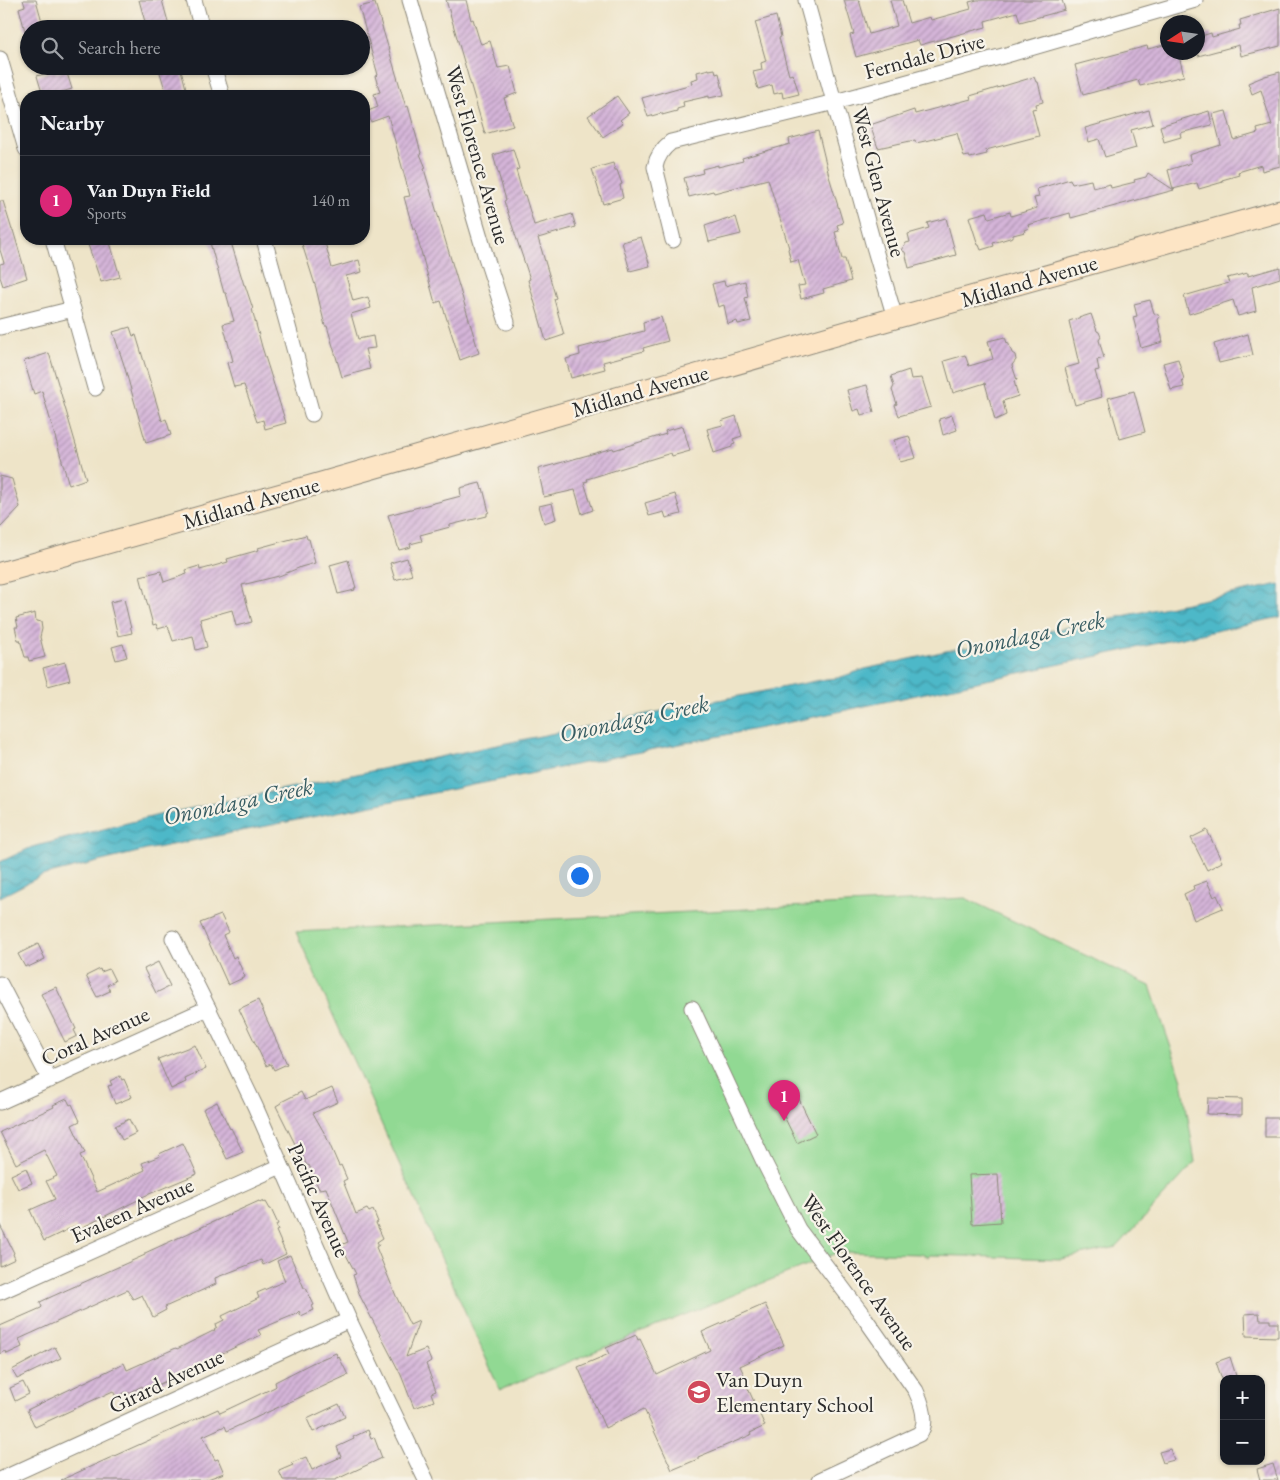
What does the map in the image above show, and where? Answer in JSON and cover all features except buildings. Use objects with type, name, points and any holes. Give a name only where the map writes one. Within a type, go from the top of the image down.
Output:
[{"type":"street","points":[[194,0],[200,20]]},
{"type":"street","name":"West Florence Avenue","points":[[410,0],[507,322]]},
{"type":"street","name":"West Glen Avenue","points":[[806,0],[872,243],[895,318]]},
{"type":"street","name":"Ferndale Drive","points":[[673,240],[655,167],[656,160],[663,148],[671,142],[835,102],[1003,56],[1195,0]]},
{"type":"street","points":[[0,59],[20,128]]},
{"type":"street","points":[[216,75],[220,90]]},
{"type":"street","name":"Midland Avenue","points":[[0,573],[895,318],[1280,211]]},
{"type":"street","points":[[55,245],[95,388]]},
{"type":"street","points":[[266,245],[312,414]]},
{"type":"street","points":[[0,327],[73,309]]},
{"type":"street","name":"Pacific Avenue","points":[[173,938],[255,1106],[422,1479]]},
{"type":"street","points":[[0,984],[50,1080]]},
{"type":"street","name":"Coral Avenue","points":[[0,1102],[208,1008]]},
{"type":"street","name":"West Florence Avenue","points":[[692,1008],[764,1162],[798,1229],[862,1314],[916,1391],[921,1403],[924,1424],[923,1430],[919,1434],[820,1480]]},
{"type":"street","name":"Evaleen Avenue","points":[[0,1292],[281,1166]]},
{"type":"street","name":"Girard Avenue","points":[[0,1480],[350,1320]]},
{"type":"green space","points":[[965,898],[1150,986],[1182,1080],[1195,1162],[1117,1247],[1061,1259],[930,1255],[928,1257],[921,1254],[839,1252],[500,1390],[296,932]]},
{"type":"water","name":"Onondaga Creek","points":[[1280,584],[1280,617],[786,723],[146,850],[41,876],[0,897],[0,862],[32,847],[159,815],[632,717],[838,678],[865,669],[955,649],[997,644],[1039,633]]},
{"type":"place","name":"Van Duyn Field","points":[[784,1121]]},
{"type":"place","name":"Van Duyn Elementary School","points":[[699,1392]]}]
